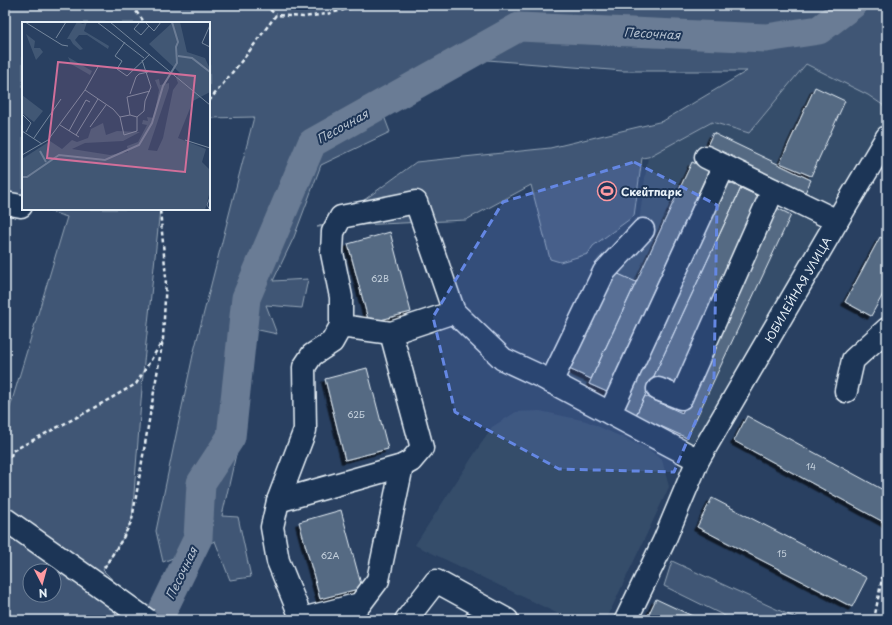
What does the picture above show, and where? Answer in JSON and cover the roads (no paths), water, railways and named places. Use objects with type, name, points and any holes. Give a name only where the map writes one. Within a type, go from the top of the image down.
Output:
[{"type":"street","name":"ЮБИЛЕЙНАЯ УЛИЦА","points":[[626,620],[664,541],[704,451],[836,221],[887,137]]},
{"type":"street","points":[[610,413],[715,162],[836,221]]},
{"type":"street","points":[[658,389],[681,398],[773,190]]},
{"type":"street","points":[[402,466],[378,580],[360,604],[302,620],[278,561],[272,527],[278,501],[306,430],[304,367],[312,355],[332,342],[341,326],[341,297],[332,253],[333,232],[341,217],[416,202],[454,312],[503,359],[610,413],[704,451]]},
{"type":"street","points":[[551,382],[604,272],[643,230]]},
{"type":"street","points":[[341,326],[391,333],[454,312]]},
{"type":"street","points":[[846,391],[853,360],[887,329]]},
{"type":"street","points":[[278,501],[402,466],[411,462],[422,448],[391,333]]},
{"type":"street","points":[[5,519],[147,620]]},
{"type":"street","points":[[406,620],[436,581],[507,620]]},
{"type":"waterway","name":"Песочная","points":[[158,620],[198,538],[201,483],[231,437],[246,298],[312,143],[519,27],[766,38],[819,30],[852,5]]},
{"type":"place","name":"Скейтпарк","points":[[607,191]]}]
